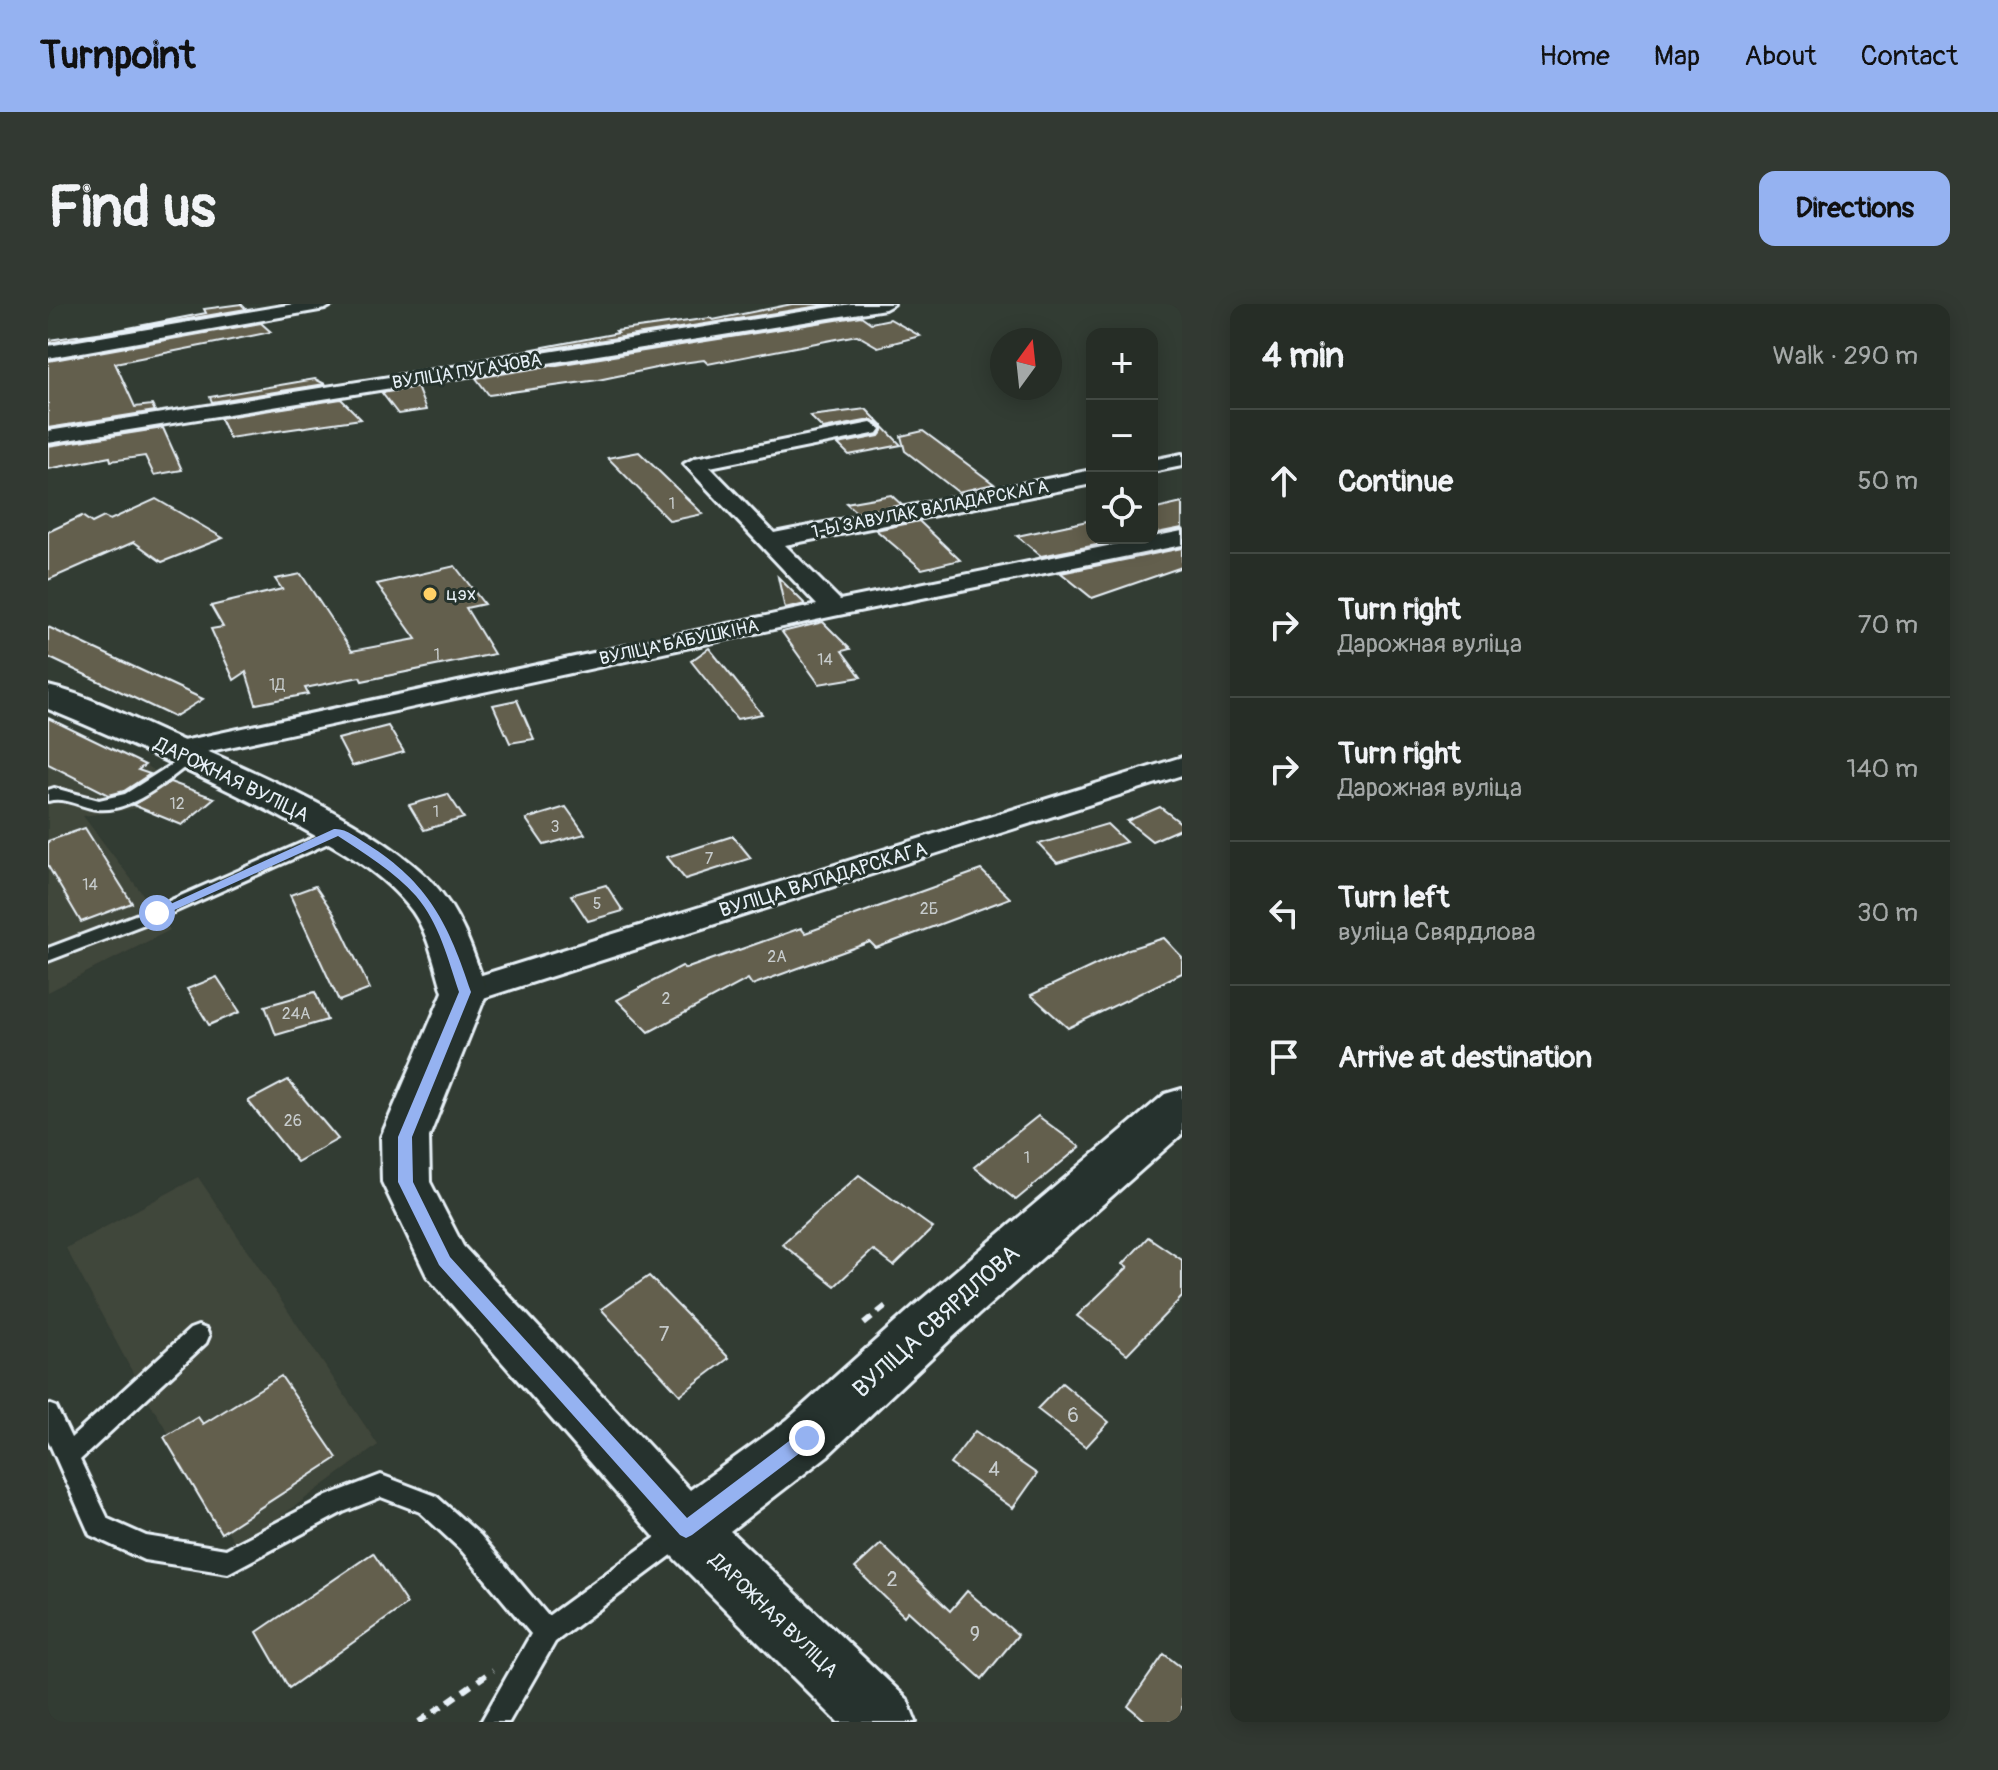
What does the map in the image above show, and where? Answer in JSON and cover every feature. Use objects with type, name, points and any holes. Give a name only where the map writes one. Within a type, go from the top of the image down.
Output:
[{"type":"street","points":[[48,352],[325,304]]},
{"type":"street","points":[[770,304],[791,320]]},
{"type":"street","name":"ВУЛІЦА ПУГАЧОВА","points":[[48,437],[885,304]]},
{"type":"street","points":[[834,609],[695,464],[871,429]]},
{"type":"street","points":[[1158,465],[1182,460]]},
{"type":"street","name":"1-Ы ЗАВУЛАК ВАЛАДАРСКАГА","points":[[768,541],[1086,478]]},
{"type":"street","name":"ВУЛІЦА БАБУШКІНА","points":[[184,753],[834,609],[1182,538]]},
{"type":"street","name":"ДАРОЖНАЯ ВУЛІЦА","points":[[48,696],[184,753],[338,832],[371,852],[421,894],[447,937],[465,992],[405,1137],[406,1182],[445,1261],[686,1529],[884,1722]]},
{"type":"street","name":"ВУЛІЦА ВАЛАДАРСКАГА","points":[[465,992],[1182,766]]},
{"type":"street","name":"ВУЛІЦА СВЯРДЛОВА","points":[[686,1529],[807,1438],[934,1321],[1182,1107]]},
{"type":"lane","points":[[48,796],[54,793],[99,805],[130,798],[184,753]]},
{"type":"lane","points":[[48,955],[157,913],[338,832]]},
{"type":"lane","points":[[67,1457],[198,1336]]},
{"type":"lane","points":[[48,1414],[99,1527],[144,1548],[228,1561],[335,1504],[381,1486],[428,1504],[471,1543],[546,1633]]},
{"type":"lane","points":[[494,1722],[546,1633],[686,1529]]},
{"type":"path","points":[[419,1722],[546,1633]]},
{"type":"shaded area","points":[[48,718],[145,765],[171,782],[214,798],[182,825],[139,808],[83,816],[170,930],[48,992]]},
{"type":"shaded area","points":[[198,1177],[378,1445],[238,1548],[141,1388],[66,1248]]},
{"type":"building","points":[[241,304],[246,309],[48,343],[48,340],[118,330],[206,313],[204,309]]},
{"type":"building","points":[[792,304],[832,304],[464,362],[618,333],[616,331],[713,320]]},
{"type":"building","points":[[861,316],[871,323],[890,319],[920,336],[878,347],[857,335],[708,364],[704,360],[675,364],[598,380],[489,395],[476,378]]},
{"type":"building","points":[[261,323],[271,332],[115,363],[135,407],[152,405],[155,411],[48,428],[48,361]]},
{"type":"building","points":[[315,379],[325,384],[212,402],[210,397]]},
{"type":"building","points":[[417,387],[426,410],[398,414],[382,393]]},
{"type":"building","points":[[341,399],[361,419],[229,438],[220,418]]},
{"type":"building","points":[[866,409],[882,426],[870,420],[823,429],[810,416]]},
{"type":"building","points":[[883,426],[901,445],[849,455],[838,444],[879,436]]},
{"type":"building","points":[[163,428],[182,470],[154,475],[145,456],[111,461],[110,457],[48,469],[48,446]]},
{"type":"building","points":[[923,431],[994,484],[958,492],[905,451],[901,436]]},
{"type":"building","points":[[639,452],[703,514],[670,521],[608,458]]},
{"type":"building","points":[[891,495],[902,505],[857,513],[846,503]]},
{"type":"building","points":[[156,499],[223,538],[162,562],[134,542],[48,580],[48,532],[82,516],[92,523],[104,517],[110,520]]},
{"type":"building","points":[[1182,503],[1182,528],[1158,533],[1158,509]]},
{"type":"building","points":[[919,521],[960,560],[922,569],[876,530]]},
{"type":"building","points":[[1086,521],[1086,544],[1102,544],[1041,556],[1017,536]]},
{"type":"building","points":[[1182,548],[1182,567],[1092,598],[1061,573]]},
{"type":"building","points":[[455,566],[484,604],[466,608],[494,654],[362,681],[360,677],[305,688],[308,694],[256,704],[246,672],[234,680],[211,629],[223,627],[211,606],[282,589],[275,579],[301,574],[352,651],[416,639],[377,584]]},
{"type":"building","points":[[778,577],[805,604],[785,609]]},
{"type":"building","points":[[823,622],[850,649],[842,651],[861,677],[819,684],[782,632]]},
{"type":"building","points":[[48,627],[203,699],[174,717],[48,657]]},
{"type":"building","points":[[709,648],[762,714],[737,719],[691,661]]},
{"type":"building","points":[[517,700],[534,739],[510,743],[493,705]]},
{"type":"building","points":[[48,718],[145,765],[138,770],[150,774],[124,791],[109,795],[48,764]]},
{"type":"building","points":[[388,726],[404,752],[352,766],[338,739]]},
{"type":"building","points":[[170,782],[214,798],[182,825],[133,805]]},
{"type":"building","points":[[448,794],[464,818],[424,830],[409,805]]},
{"type":"building","points":[[566,807],[585,834],[544,845],[526,819]]},
{"type":"building","points":[[1160,807],[1182,824],[1182,828],[1152,841],[1127,821]]},
{"type":"building","points":[[1107,824],[1126,842],[1057,863],[1039,844]]},
{"type":"building","points":[[85,828],[132,903],[81,922],[48,866],[48,841]]},
{"type":"building","points":[[733,836],[751,858],[685,879],[667,857]]},
{"type":"building","points":[[981,870],[1010,898],[876,948],[870,942],[752,985],[748,979],[649,1032],[617,1000],[682,966],[685,969],[801,928],[805,933]]},
{"type":"building","points":[[606,885],[623,911],[588,921],[571,895]]},
{"type":"building","points":[[315,886],[334,914],[370,989],[339,1001],[290,895]]},
{"type":"building","points":[[1164,938],[1182,957],[1182,973],[1068,1028],[1031,995],[1129,949]]},
{"type":"building","points":[[217,977],[240,1012],[209,1025],[187,989]]},
{"type":"building","points":[[315,992],[327,1020],[276,1035],[265,1006]]},
{"type":"building","points":[[288,1080],[338,1139],[297,1162],[248,1101]]},
{"type":"building","points":[[1038,1116],[1080,1147],[1016,1200],[974,1167]]},
{"type":"building","points":[[859,1175],[933,1228],[894,1266],[873,1250],[835,1286],[782,1244]]},
{"type":"building","points":[[1148,1237],[1182,1260],[1182,1297],[1127,1354],[1077,1316],[1128,1267],[1123,1264]]},
{"type":"building","points":[[649,1276],[729,1358],[680,1395],[601,1309]]},
{"type":"building","points":[[281,1376],[337,1458],[221,1533],[164,1437],[198,1417],[203,1424]]},
{"type":"building","points":[[1062,1383],[1109,1422],[1086,1447],[1037,1409]]},
{"type":"building","points":[[975,1431],[1037,1474],[1013,1508],[950,1464]]},
{"type":"building","points":[[881,1544],[950,1611],[967,1591],[1018,1635],[982,1679],[908,1611],[904,1616],[855,1568]]},
{"type":"building","points":[[373,1553],[407,1604],[289,1688],[257,1632]]},
{"type":"building","points":[[1164,1654],[1182,1668],[1182,1722],[1147,1722],[1128,1706]]},
{"type":"place","name":"цэх","points":[[430,594]]},
{"type":"route","points":[[157,913],[338,832],[371,852],[421,894],[447,937],[465,992],[405,1137],[406,1182],[445,1261],[686,1529],[807,1438]]}]
